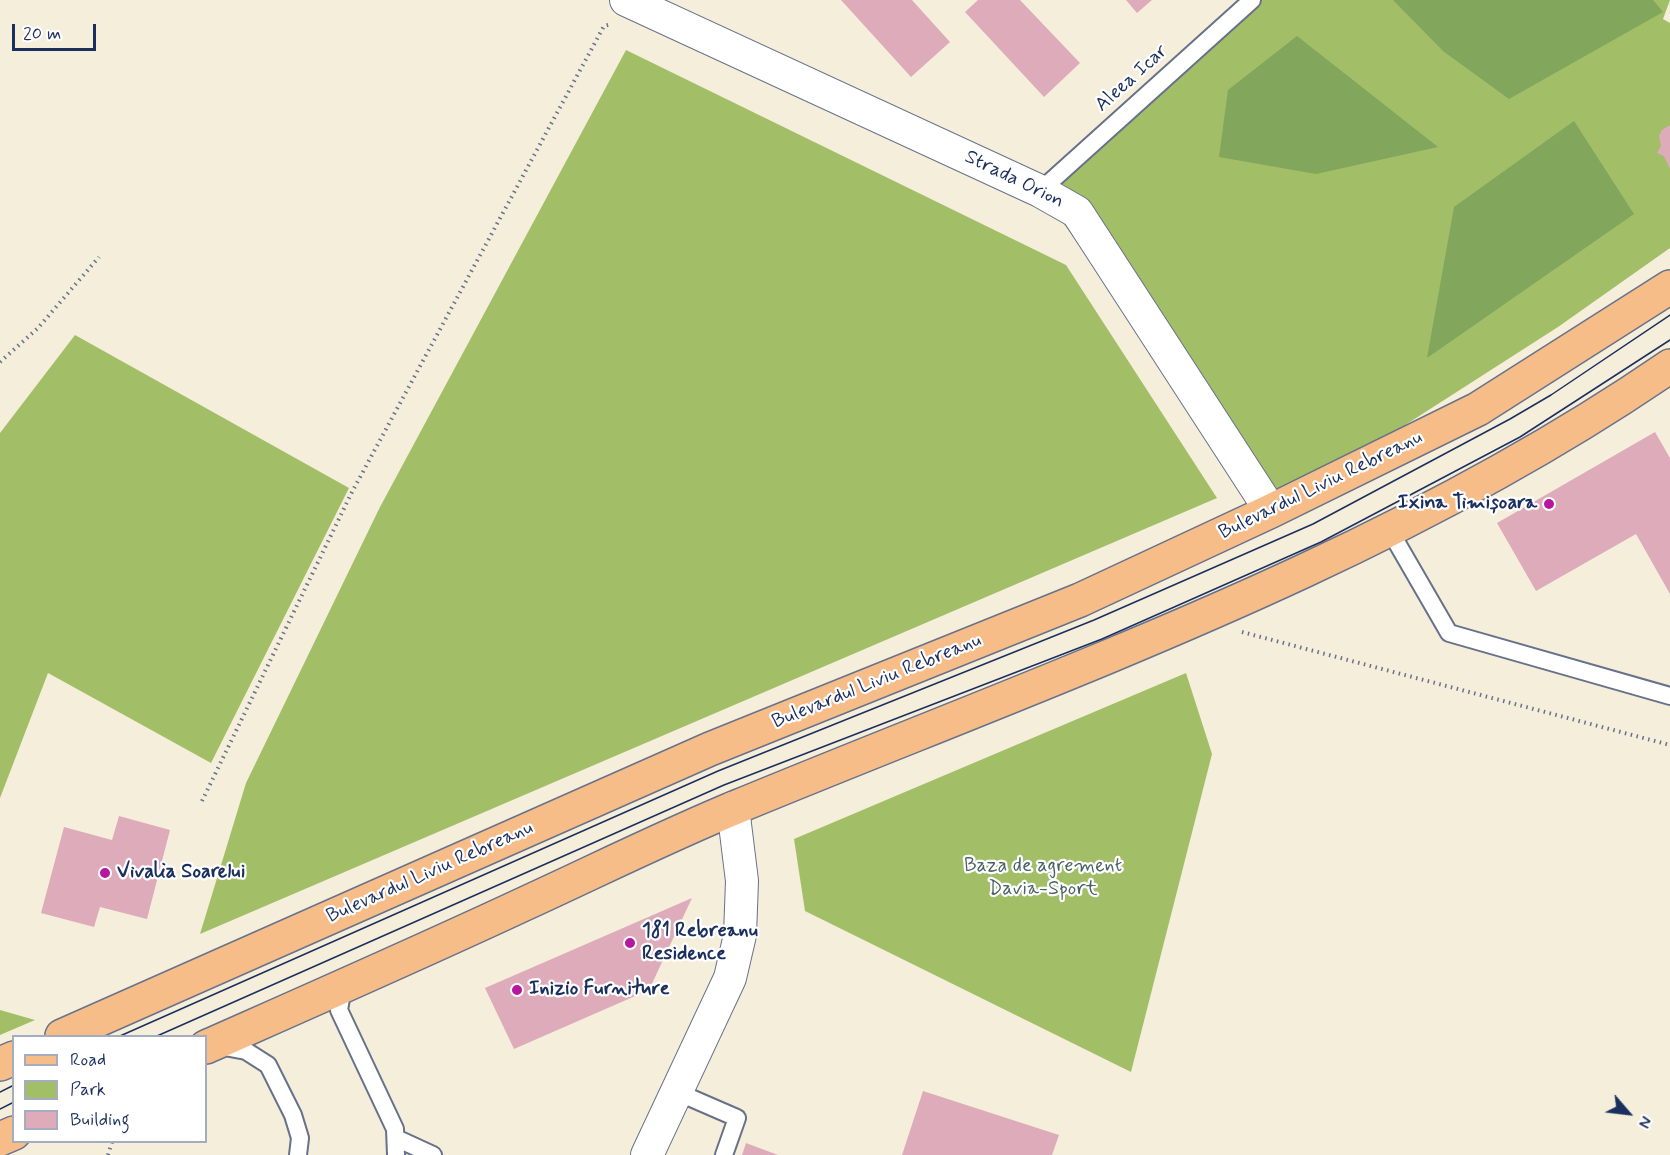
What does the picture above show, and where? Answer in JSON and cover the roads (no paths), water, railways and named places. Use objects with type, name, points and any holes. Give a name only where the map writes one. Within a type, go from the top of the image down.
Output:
[{"type":"main road","name":"Bulevardul Liviu Rebreanu","points":[[64,1035],[710,749],[1080,600],[1271,511],[1478,409],[1670,287]]},
{"type":"main road","points":[[207,1046],[343,987],[733,808],[1198,620],[1390,531],[1617,403],[1670,366]]},
{"type":"street","name":"Strada Orion","points":[[626,0],[664,7],[1040,191],[1077,212],[1271,511]]},
{"type":"street","points":[[647,1155],[730,978],[740,935],[742,881],[733,808]]},
{"type":"lane","name":"Aleea Icar","points":[[1040,191],[1252,0]]},
{"type":"lane","points":[[1390,531],[1449,633],[1670,696]]},
{"type":"lane","points":[[343,987],[339,1010],[395,1129],[396,1147],[433,1155]]},
{"type":"lane","points":[[207,1046],[246,1051],[267,1065],[293,1115],[300,1138],[298,1155]]},
{"type":"lane","points":[[677,1092],[737,1118],[724,1155]]},
{"type":"tram line","points":[[122,1035],[718,771],[1094,620],[1313,524],[1551,395],[1670,315]]},
{"type":"tram line","points":[[159,1035],[724,785],[1102,639],[1321,542],[1520,437],[1670,340]]},
{"type":"tram line","points":[[0,1092],[12,1086]]},
{"type":"tram line","points":[[0,1109],[12,1103]]},
{"type":"place","name":"Ixina Timișoara","points":[[1549,504]]},
{"type":"place","name":"Vivalia Soarelui","points":[[105,873]]},
{"type":"place","name":"181 Rebreanu Residence","points":[[630,943]]},
{"type":"place","name":"Inizio Furniture","points":[[517,990]]},
{"type":"park label","name":"Baza de agrement Davia-Sport","points":[[1043,878]]}]
